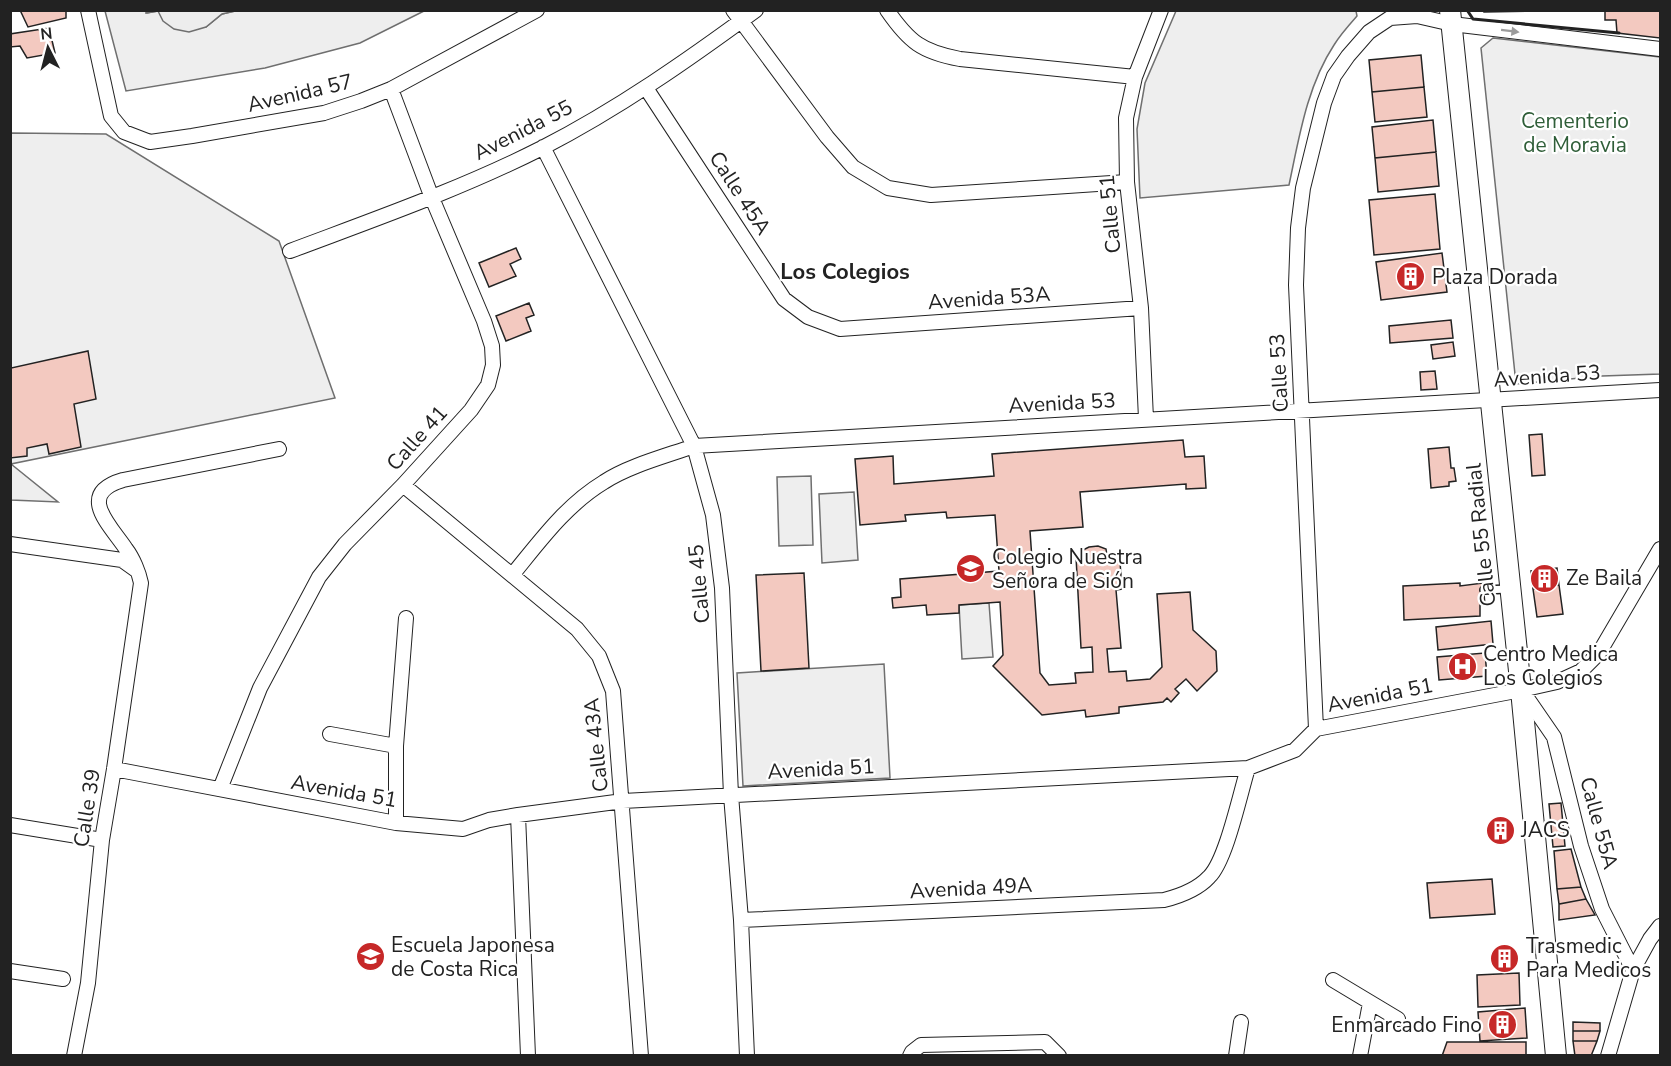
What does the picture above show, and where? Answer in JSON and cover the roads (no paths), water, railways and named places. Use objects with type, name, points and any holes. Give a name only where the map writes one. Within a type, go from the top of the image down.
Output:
[{"type":"main road","name":"Calle 55 Radial","points":[[1451,17],[1511,588],[1556,1056]]},
{"type":"street","name":"Avenida 57","points":[[88,10],[111,116],[124,132],[150,142],[324,113],[362,101],[391,89],[537,10]]},
{"type":"street","name":"Avenida 55","points":[[290,251],[432,198],[543,147],[646,88],[737,16],[756,10]]},
{"type":"street","points":[[887,10],[900,29],[914,42],[936,54],[960,59],[1135,77]]},
{"type":"street","name":"Calle 51","points":[[1146,419],[1141,308],[1127,182],[1126,118],[1135,77],[1161,10]]},
{"type":"street","name":"Calle 53","points":[[1316,729],[1296,285],[1298,228],[1303,188],[1324,103],[1334,76],[1348,56],[1370,32],[1390,18],[1417,15],[1451,17]]},
{"type":"street","points":[[737,16],[827,137],[853,167],[888,188],[931,195],[1127,182]]},
{"type":"street","points":[[1451,17],[1660,49]]},
{"type":"street","name":"Calle 45A","points":[[646,88],[784,299],[808,317],[840,329]]},
{"type":"street","name":"Calle 41","points":[[220,789],[260,688],[320,577],[345,544],[403,485],[471,410],[488,385],[493,365],[492,346],[484,321],[432,198],[391,89]]},
{"type":"street","name":"Calle 45","points":[[543,147],[694,446],[713,515],[720,578],[747,1056]]},
{"type":"street","name":"Avenida 53A","points":[[840,329],[1141,308]]},
{"type":"street","name":"Avenida 53","points":[[513,574],[578,500],[605,481],[694,446],[1660,390]]},
{"type":"street","points":[[136,570],[128,550],[100,511],[100,498],[110,485],[123,480],[279,449]]},
{"type":"street","name":"Calle 43A","points":[[403,485],[577,629],[598,656],[613,691],[641,1056]]},
{"type":"street","points":[[10,544],[122,560],[136,570]]},
{"type":"street","name":"Avenida 51","points":[[114,769],[396,823],[463,829],[489,820],[623,801],[1248,768],[1295,750],[1316,729],[1521,690],[1557,682],[1581,671],[1599,653],[1660,549]]},
{"type":"street","name":"Calle 39","points":[[74,1056],[88,983],[102,840],[141,583],[140,575],[136,570]]},
{"type":"street","points":[[396,823],[396,746],[406,618]]},
{"type":"street","name":"Calle 55A","points":[[1521,690],[1554,737],[1581,846],[1602,909],[1633,970]]},
{"type":"street","points":[[330,734],[396,746]]},
{"type":"street","name":"Avenida 49A","points":[[741,920],[1164,900],[1182,895],[1210,877],[1221,860],[1248,768]]},
{"type":"street","points":[[518,815],[528,1056]]},
{"type":"street","points":[[10,825],[102,840]]},
{"type":"street","points":[[1608,1056],[1633,970],[1660,926]]},
{"type":"street","points":[[10,971],[63,979]]},
{"type":"street","points":[[1334,980],[1398,1019]]},
{"type":"street","points":[[1360,1056],[1370,1003]]},
{"type":"street","points":[[1236,1056],[1241,1022]]},
{"type":"street","points":[[911,1054],[921,1045],[1045,1042],[1059,1055]]},
{"type":"lane","points":[[1484,590],[1511,588]]},
{"type":"place","name":"Plaza Dorada","points":[[1411,277]]},
{"type":"place","name":"Colegio Nuestra Señora de Sión","points":[[971,569]]},
{"type":"place","name":"Ze Baila","points":[[1545,578]]},
{"type":"place","name":"Centro Medica Los Colegios","points":[[1462,666]]},
{"type":"place","name":"JACS","points":[[1500,830]]},
{"type":"place","name":"Escuela Japonesa de Costa Rica","points":[[370,957]]},
{"type":"place","name":"Trasmedic Para Medicos","points":[[1505,958]]},
{"type":"place","name":"Enmarcado Fino","points":[[1503,1025]]},
{"type":"district","name":"Los Colegios","points":[[845,271]]},
{"type":"park label","name":"Cementerio de Moravia","points":[[1575,133]]}]
